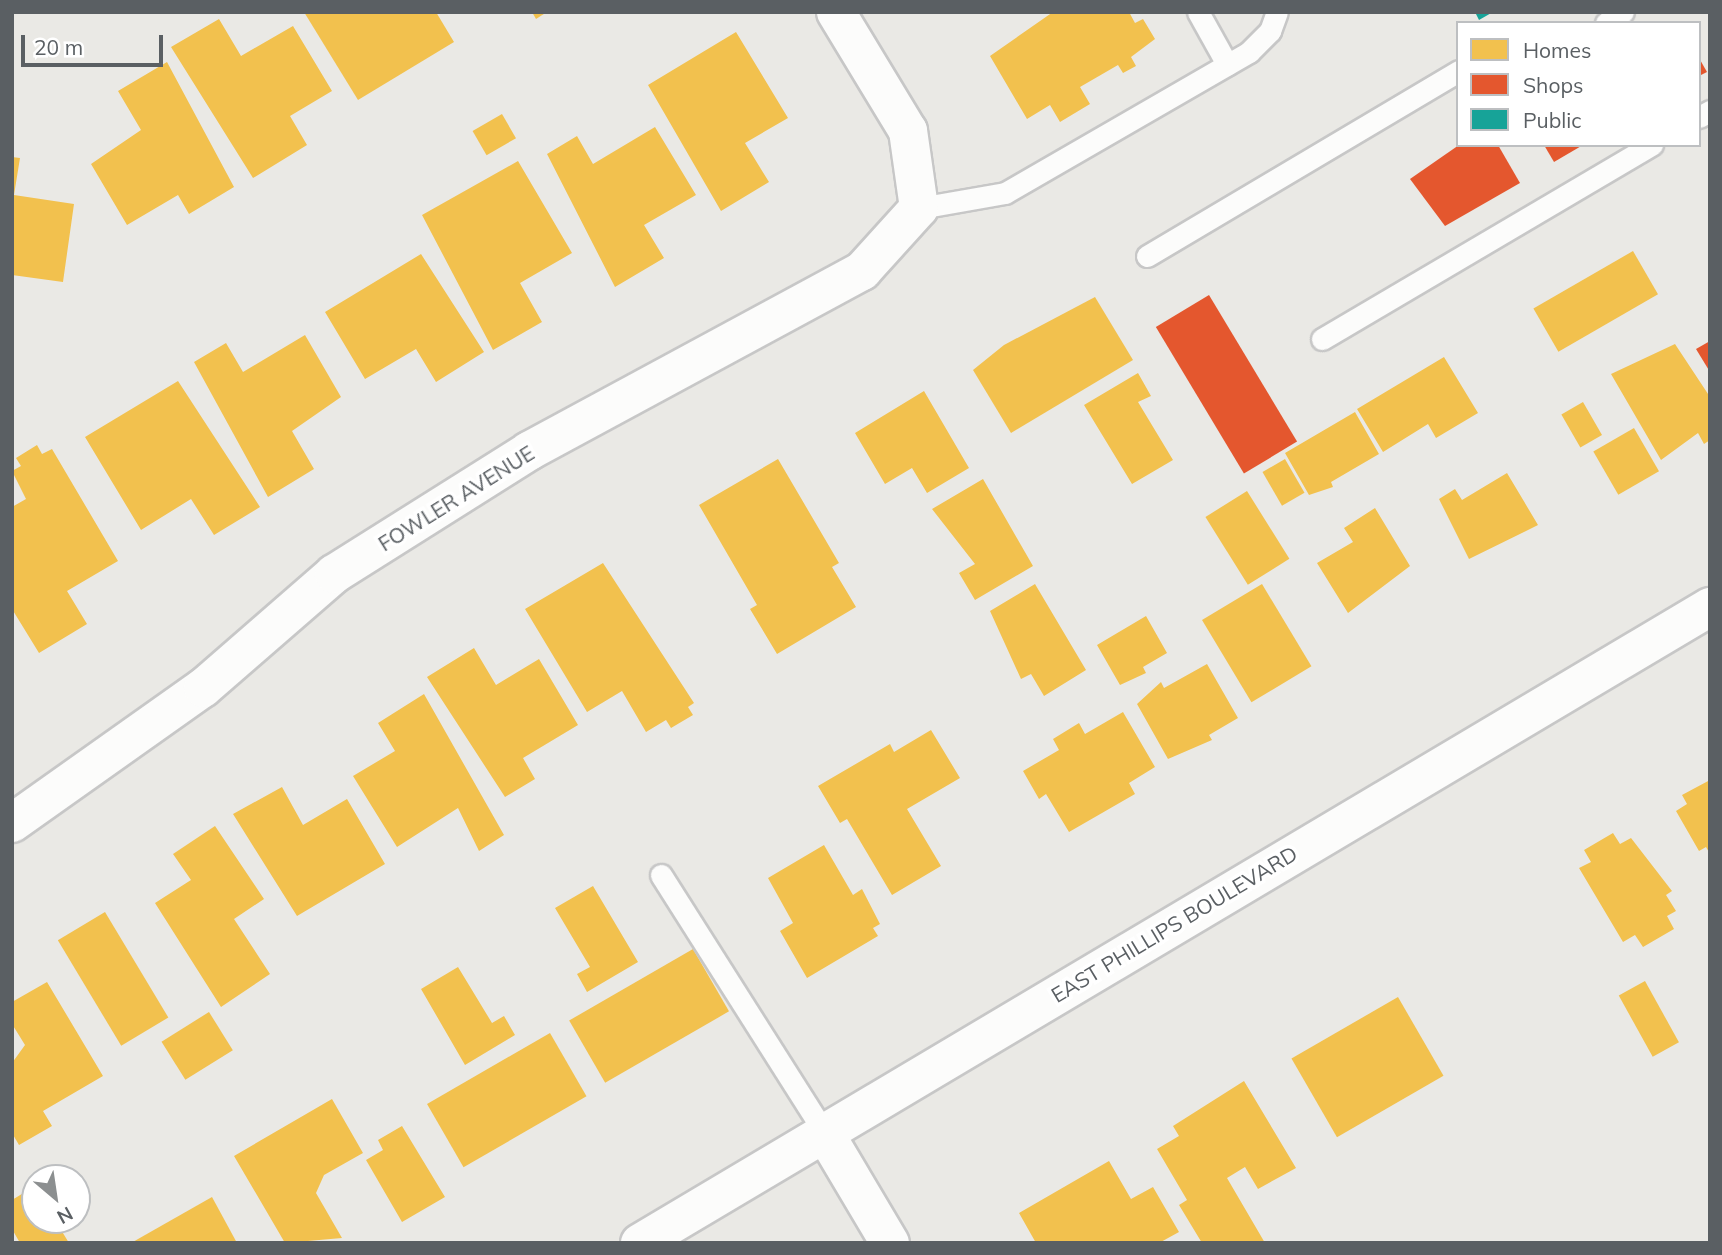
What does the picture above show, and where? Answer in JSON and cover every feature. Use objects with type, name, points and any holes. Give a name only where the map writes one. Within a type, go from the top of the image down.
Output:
[{"type":"street","points":[[836,12],[908,131],[919,208]]},
{"type":"street","name":"FOWLER AVENUE","points":[[12,823],[203,688],[334,574],[528,451],[862,271],[919,208]]},
{"type":"street","name":"EAST PHILLIPS BOULEVARD","points":[[639,1243],[1710,607]]},
{"type":"street","points":[[824,1132],[890,1243]]},
{"type":"lane","points":[[1198,12],[1227,64]]},
{"type":"lane","points":[[919,208],[1005,193],[1227,64],[1270,31],[1277,12]]},
{"type":"lane","points":[[1147,256],[1456,72]]},
{"type":"lane","points":[[1322,339],[1649,147]]},
{"type":"lane","points":[[661,875],[824,1132]]},
{"type":"building: Homes","points":[[304,12],[436,12],[454,42],[358,100]]},
{"type":"building: Homes","points":[[532,12],[547,12],[536,19]]},
{"type":"building: Homes","points":[[1053,12],[1129,12],[1135,23],[1143,19],[1155,39],[1131,57],[1136,66],[1123,73],[1118,65],[1080,87],[1090,104],[1060,122],[1050,105],[1027,119],[990,56]]},
{"type":"building: Homes","points":[[219,19],[241,56],[293,26],[332,91],[290,116],[307,145],[253,178],[171,47]]},
{"type":"building: Homes","points":[[736,32],[788,118],[745,143],[769,182],[721,211],[648,85]]},
{"type":"building: Homes","points":[[167,62],[234,187],[189,214],[178,195],[127,225],[91,164],[141,130],[118,91]]},
{"type":"building: Homes","points":[[502,114],[516,138],[487,155],[473,131]]},
{"type":"building: Homes","points":[[655,127],[696,195],[644,225],[664,258],[615,287],[547,154],[577,136],[593,164]]},
{"type":"building: Homes","points":[[12,157],[20,158],[14,195],[74,204],[63,282],[12,275]]},
{"type":"building: Homes","points":[[518,161],[572,253],[520,283],[542,322],[493,350],[422,215]]},
{"type":"building: Homes","points":[[1633,251],[1658,294],[1558,352],[1533,308]]},
{"type":"building: Homes","points":[[421,254],[484,352],[436,382],[416,349],[365,379],[325,312]]},
{"type":"building: Homes","points":[[1095,297],[1133,360],[1011,433],[973,370],[1004,345]]},
{"type":"building: Homes","points":[[305,335],[341,397],[292,431],[314,469],[268,497],[194,362],[226,343],[243,372]]},
{"type":"building: Homes","points":[[1675,344],[1710,397],[1710,440],[1704,444],[1698,433],[1661,460],[1611,374]]},
{"type":"building: Homes","points":[[1444,357],[1478,413],[1436,438],[1428,424],[1383,452],[1357,409]]},
{"type":"building: Homes","points":[[1138,373],[1151,396],[1138,402],[1173,460],[1132,484],[1084,405]]},
{"type":"building: Homes","points":[[178,381],[260,507],[214,535],[191,499],[141,530],[85,437]]},
{"type":"building: Homes","points":[[924,391],[969,468],[927,493],[912,468],[885,484],[855,433]]},
{"type":"building: Homes","points":[[1583,402],[1602,435],[1580,447],[1561,414]]},
{"type":"building: Homes","points":[[1355,412],[1379,454],[1331,482],[1333,487],[1309,495],[1285,453]]},
{"type":"building: Homes","points":[[1634,428],[1659,471],[1618,495],[1593,452]]},
{"type":"building: Homes","points":[[37,445],[42,454],[52,449],[118,561],[67,591],[87,624],[39,653],[12,609],[12,507],[26,499],[12,471],[21,466],[16,458]]},
{"type":"building: Homes","points":[[778,459],[839,563],[832,567],[856,607],[777,654],[750,609],[757,605],[699,505]]},
{"type":"building: Homes","points":[[1285,459],[1304,493],[1282,506],[1262,472]]},
{"type":"building: Homes","points":[[1507,473],[1538,525],[1469,559],[1439,499],[1455,489],[1462,500]]},
{"type":"building: Homes","points":[[983,479],[1033,566],[975,600],[959,573],[975,564],[932,509]]},
{"type":"building: Homes","points":[[1247,491],[1289,559],[1248,585],[1205,517]]},
{"type":"building: Homes","points":[[1375,508],[1410,566],[1348,613],[1317,563],[1353,542],[1344,528]]},
{"type":"building: Homes","points":[[603,563],[694,703],[688,707],[693,715],[671,728],[666,720],[646,732],[622,691],[587,712],[525,609]]},
{"type":"building: Homes","points":[[1035,584],[1086,670],[1044,696],[1031,674],[1021,679],[990,611]]},
{"type":"building: Homes","points":[[1262,584],[1311,666],[1251,702],[1202,620]]},
{"type":"building: Homes","points":[[1146,616],[1167,653],[1143,667],[1146,673],[1120,685],[1097,645]]},
{"type":"building: Homes","points":[[474,648],[496,685],[539,659],[578,725],[523,758],[535,779],[505,797],[427,677]]},
{"type":"building: Homes","points":[[1207,664],[1238,718],[1209,735],[1212,740],[1168,759],[1137,704],[1161,682],[1164,688]]},
{"type":"building: Homes","points":[[424,694],[504,835],[479,851],[458,808],[397,847],[353,776],[395,751],[378,723]]},
{"type":"building: Homes","points":[[1123,712],[1155,767],[1129,783],[1135,794],[1069,832],[1046,794],[1039,799],[1023,771],[1059,750],[1053,739],[1079,723],[1085,734]]},
{"type":"building: Homes","points":[[931,730],[960,778],[907,809],[941,866],[892,895],[847,819],[840,823],[818,786],[890,744],[894,752]]},
{"type":"building: Homes","points":[[1710,780],[1710,854],[1706,847],[1699,851],[1676,811],[1687,804],[1682,795]]},
{"type":"building: Homes","points":[[282,787],[303,825],[347,799],[385,864],[297,916],[233,814]]},
{"type":"building: Homes","points":[[215,826],[264,899],[234,919],[270,974],[221,1007],[155,903],[191,880],[173,854]]},
{"type":"building: Homes","points":[[1613,833],[1620,844],[1631,838],[1672,891],[1666,895],[1676,911],[1667,916],[1674,929],[1643,947],[1635,935],[1623,942],[1579,868],[1591,862],[1584,850]]},
{"type":"building: Homes","points":[[824,845],[853,895],[862,889],[880,924],[873,928],[878,936],[807,978],[780,931],[793,923],[768,878]]},
{"type":"building: Homes","points":[[593,886],[638,962],[587,992],[577,974],[590,967],[555,908]]},
{"type":"building: Homes","points":[[105,912],[168,1017],[121,1046],[58,940]]},
{"type":"building: Homes","points":[[693,949],[729,1011],[605,1083],[569,1021]]},
{"type":"building: Homes","points":[[458,967],[492,1023],[504,1016],[515,1035],[465,1065],[421,989]]},
{"type":"building: Homes","points":[[1645,981],[1679,1042],[1653,1057],[1619,996]]},
{"type":"building: Homes","points":[[47,982],[103,1076],[43,1111],[52,1126],[19,1145],[12,1133],[12,1063],[25,1045],[12,1024],[12,1002]]},
{"type":"building: Homes","points":[[1398,997],[1444,1076],[1337,1137],[1291,1058]]},
{"type":"building: Homes","points":[[209,1012],[233,1050],[185,1080],[162,1042]]},
{"type":"building: Homes","points":[[550,1033],[586,1096],[464,1167],[427,1104]]},
{"type":"building: Homes","points":[[1244,1081],[1296,1168],[1258,1189],[1245,1167],[1227,1178],[1265,1243],[1202,1243],[1179,1205],[1187,1200],[1157,1149],[1179,1136],[1173,1126]]},
{"type":"building: Homes","points":[[332,1099],[363,1153],[324,1175],[316,1193],[342,1238],[285,1243],[234,1156]]},
{"type":"building: Homes","points":[[402,1126],[445,1197],[402,1222],[366,1160],[383,1150],[378,1140]]},
{"type":"building: Homes","points":[[1109,1161],[1131,1199],[1153,1187],[1179,1232],[1159,1243],[1036,1243],[1019,1213]]},
{"type":"building: Homes","points":[[21,1195],[21,1234],[64,1234],[69,1243],[20,1243],[12,1229],[12,1200]]},
{"type":"building: Homes","points":[[212,1197],[237,1243],[131,1243]]},
{"type":"building: Shops","points":[[1701,62],[1707,72],[1701,75]]},
{"type":"building: Shops","points":[[1456,147],[1499,147],[1520,183],[1445,226],[1410,179]]},
{"type":"building: Shops","points":[[1545,147],[1580,147],[1554,162]]},
{"type":"building: Shops","points":[[1209,295],[1297,442],[1244,474],[1156,327]]},
{"type":"building: Shops","points":[[1710,341],[1710,372],[1696,349]]},
{"type":"building: Public","points":[[1475,12],[1493,12],[1479,20]]}]
